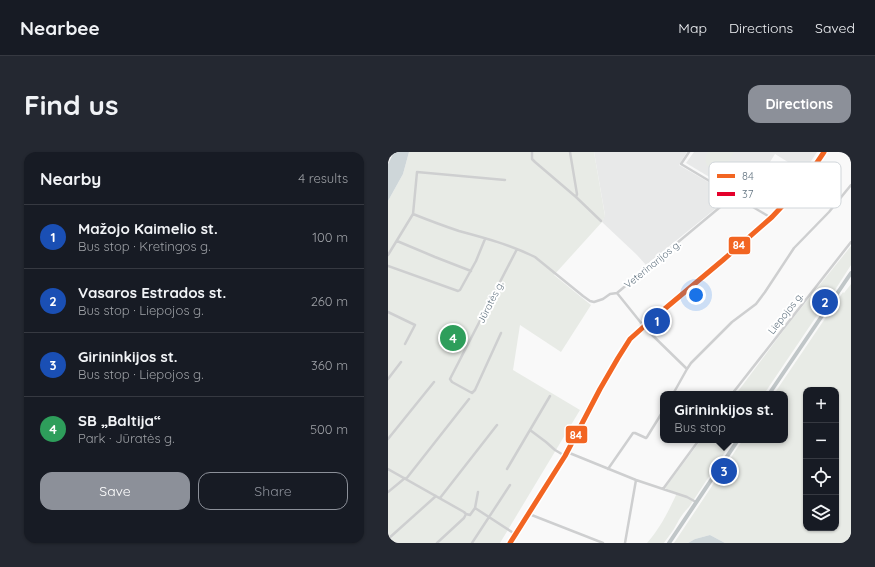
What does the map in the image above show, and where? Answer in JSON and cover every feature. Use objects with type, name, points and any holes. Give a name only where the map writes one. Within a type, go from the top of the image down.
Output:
[{"type":"main road","points":[[772,391],[851,273]]},
{"type":"main road","points":[[669,543],[736,443]]},
{"type":"street","points":[[532,152],[532,159],[601,221]]},
{"type":"street","points":[[570,152],[577,194],[576,197]]},
{"type":"street","points":[[689,152],[681,164],[709,181]]},
{"type":"street","points":[[818,162],[824,152]]},
{"type":"street","points":[[388,255],[413,214],[417,172],[505,180]]},
{"type":"street","points":[[841,197],[851,184]]},
{"type":"street","name":"Veterinarijos g.","points":[[413,214],[517,249],[535,257],[590,301],[594,302],[617,292],[719,208]]},
{"type":"street","points":[[754,208],[768,216],[770,219]]},
{"type":"street","points":[[511,543],[515,534],[565,456],[600,389],[630,339],[718,265],[781,208]]},
{"type":"street","points":[[675,391],[687,369],[732,322],[756,304],[794,248],[832,208]]},
{"type":"street","points":[[388,266],[458,291],[471,271],[486,239]]},
{"type":"street","points":[[397,241],[471,271]]},
{"type":"street","name":"Liepojos g.","points":[[734,391],[851,242]]},
{"type":"street","name":"Jūratės g.","points":[[501,333],[475,390],[472,393],[450,380],[517,249]]},
{"type":"street","points":[[617,292],[644,326],[687,369]]},
{"type":"street","points":[[388,312],[415,325],[404,344]]},
{"type":"street","points":[[388,379],[401,362]]},
{"type":"street","points":[[388,439],[434,382]]},
{"type":"street","points":[[507,469],[550,396]]},
{"type":"street","points":[[388,492],[405,478],[470,399]]},
{"type":"street","points":[[608,469],[633,433],[646,438],[648,437],[660,416]]},
{"type":"street","points":[[440,498],[497,425]]},
{"type":"street","points":[[530,430],[565,456]]},
{"type":"street","points":[[663,489],[697,443]]},
{"type":"street","points":[[567,452],[636,480],[687,497],[696,502]]},
{"type":"street","points":[[388,469],[462,510],[466,514],[470,515],[475,508],[478,492]]},
{"type":"street","points":[[625,543],[636,480]]},
{"type":"street","points":[[472,543],[510,485]]},
{"type":"street","points":[[388,539],[436,496]]},
{"type":"street","points":[[475,508],[515,534]]},
{"type":"street","points":[[437,543],[464,518],[466,514]]},
{"type":"street","points":[[528,514],[603,543]]},
{"type":"shaded area","points":[[394,152],[409,152],[403,174],[388,201],[388,164]]},
{"type":"shaded area","points":[[409,152],[594,152],[605,216],[602,222],[554,275],[591,305],[561,352],[520,325],[513,370],[580,410],[500,543],[388,542],[388,201],[403,174]]},
{"type":"shaded area","points":[[594,152],[687,152],[679,165],[709,182],[709,208],[716,208],[646,265],[602,222],[605,215]]},
{"type":"shaded area","points":[[694,152],[817,152],[810,162],[788,162],[775,154],[770,162],[709,162],[709,177],[686,163]]},
{"type":"shaded area","points":[[708,152],[734,152],[729,162],[709,162],[709,168],[706,161]]},
{"type":"shaded area","points":[[851,246],[851,265],[766,391],[738,391],[789,323]]},
{"type":"shaded area","points":[[851,284],[851,543],[725,543],[710,535],[695,539],[688,543],[674,543],[741,443],[788,443],[788,391],[776,391],[843,292],[844,293]]},
{"type":"shaded area","points":[[699,443],[731,443],[664,543],[647,543],[660,525],[677,493],[665,488]]},
{"type":"shaded area","points":[[710,535],[725,543],[688,543],[695,539]]},
{"type":"transit line","name":"84","points":[[817,162],[824,152]]},
{"type":"transit line","name":"84","points":[[510,543],[565,456],[600,389],[630,339],[723,260],[780,208]]},
{"type":"place","name":"Vasaros Estrados st.","points":[[825,302]]},
{"type":"place","name":"Mažojo Kaimelio st.","points":[[657,321]]},
{"type":"place","name":"SB „Baltija“","points":[[453,338]]},
{"type":"place","name":"Girininkijos st.","points":[[724,471]]}]
